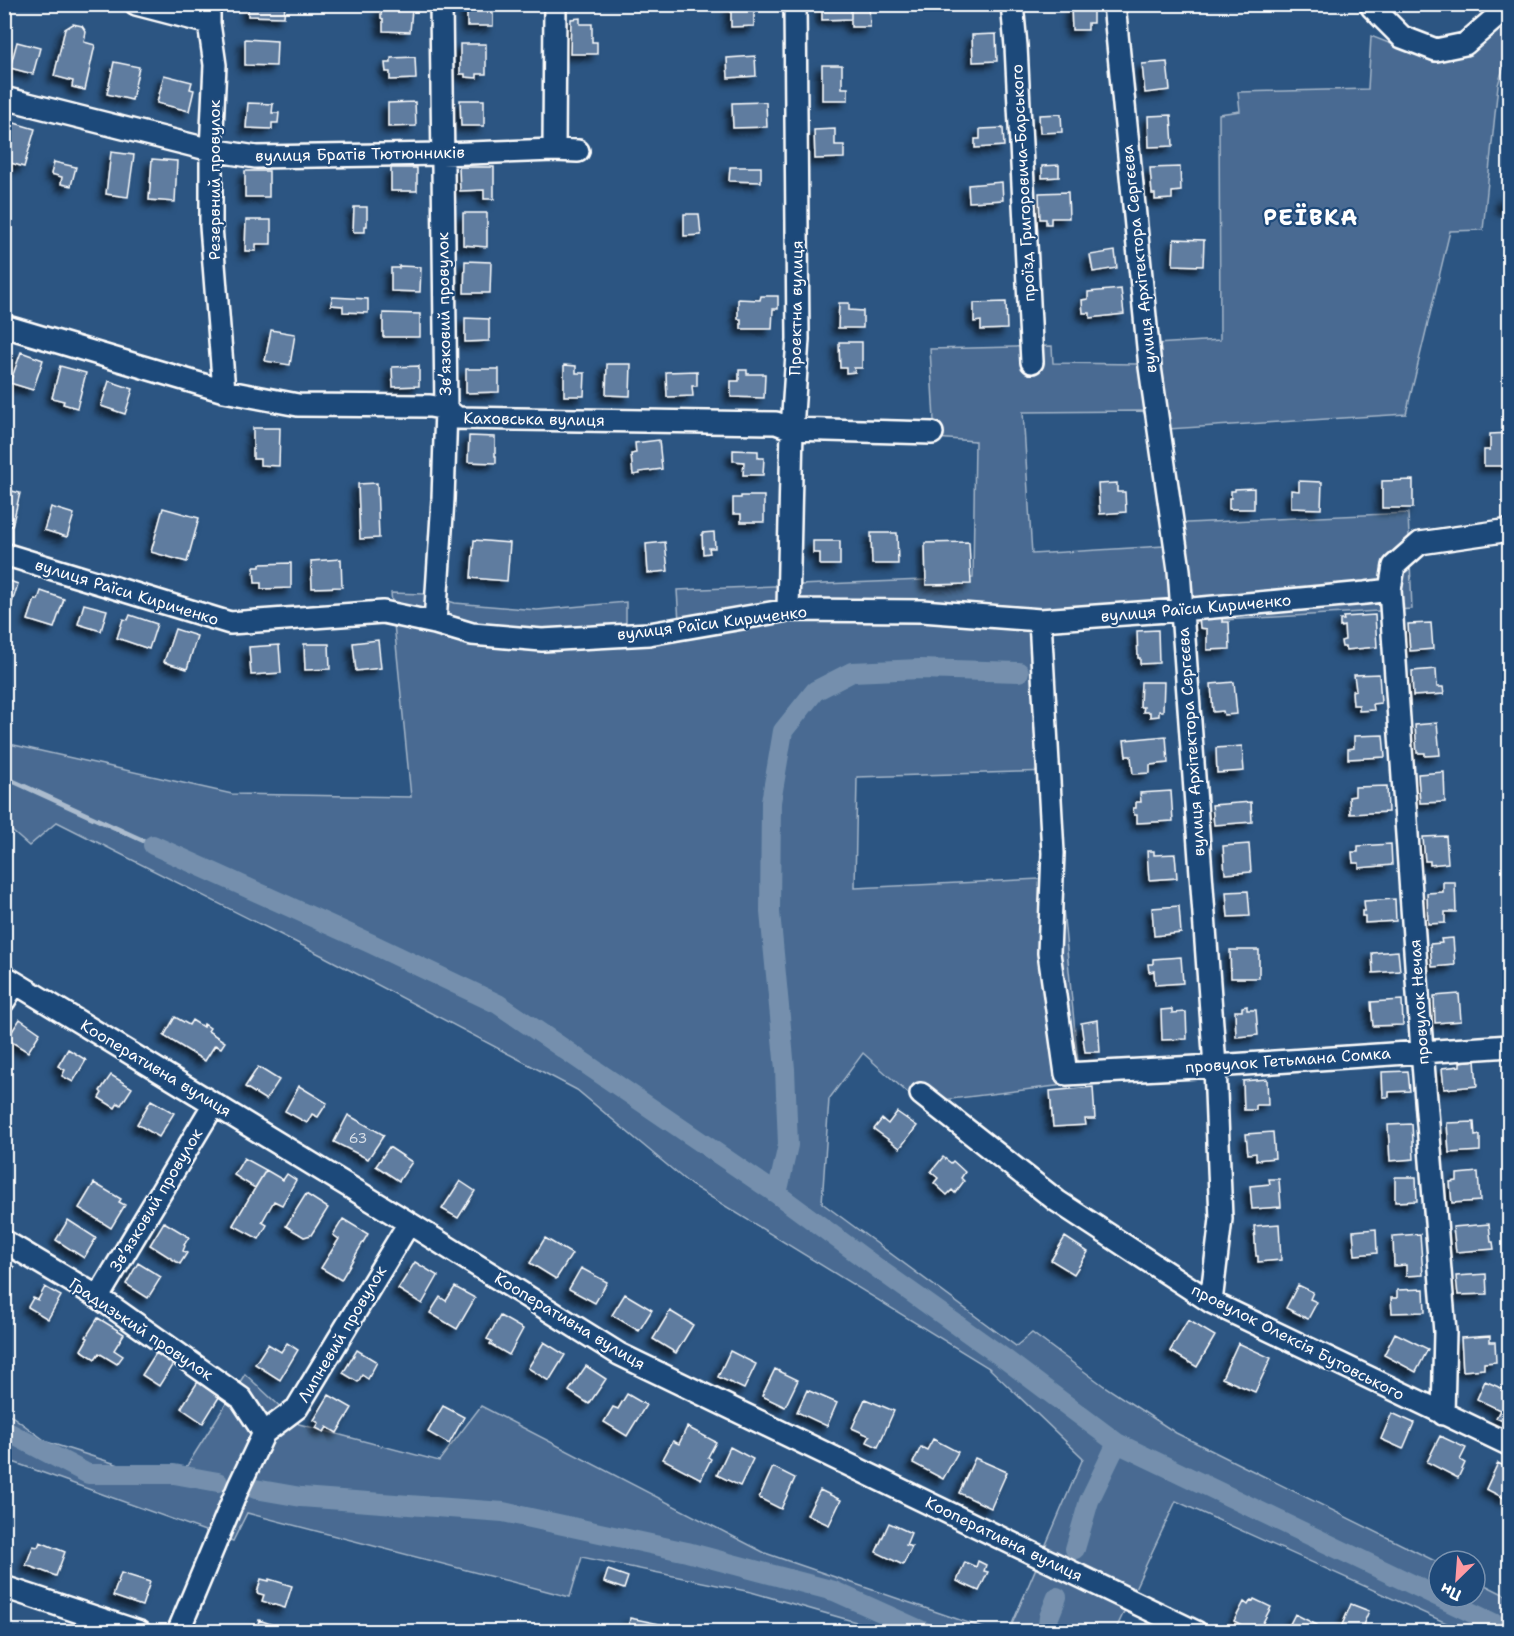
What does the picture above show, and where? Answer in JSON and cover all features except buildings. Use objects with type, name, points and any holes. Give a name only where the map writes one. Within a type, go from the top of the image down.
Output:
[{"type":"street","points":[[136,4],[209,14]]},
{"type":"street","name":"Звʼязковий провулок","points":[[435,623],[446,409],[441,4]]},
{"type":"street","points":[[554,150],[555,4]]},
{"type":"street","name":"Проектна вулиця","points":[[788,610],[792,429],[798,339],[795,4]]},
{"type":"street","name":"проїзд Григоровича-Барського","points":[[1012,4],[1032,362]]},
{"type":"street","name":"вулиця Архітектора Сергєєва","points":[[1114,4],[1150,367],[1179,570],[1215,1066],[1221,1219],[1211,1302]]},
{"type":"street","points":[[1372,4],[1372,7],[1402,37],[1436,50],[1465,44],[1509,5]]},
{"type":"street","name":"Резервний провулок","points":[[209,14],[215,65],[210,150],[211,226],[224,391]]},
{"type":"street","name":"вулиця Братів Тютюнників","points":[[4,98],[210,150],[256,157],[578,150]]},
{"type":"street","name":"Каховська вулиця","points":[[4,326],[224,391],[298,405],[430,406],[446,409],[457,418],[776,423],[792,429],[932,433]]},
{"type":"street","points":[[1390,590],[1394,566],[1420,543],[1509,530]]},
{"type":"street","name":"вулиця Раїси Кириченко","points":[[4,554],[230,623],[382,612],[435,623],[472,634],[542,640],[649,634],[788,610],[922,611],[1040,620],[1181,610],[1390,590]]},
{"type":"street","name":"провулок Нечая","points":[[1390,590],[1444,1332],[1443,1414]]},
{"type":"street","name":"провулок Гетьмана Сомка","points":[[1040,620],[1053,853],[1050,953],[1066,1074],[1509,1046]]},
{"type":"street","points":[[4,1001],[10,979]]},
{"type":"street","name":"Кооперативна вулиця","points":[[10,979],[619,1354],[1196,1632]]},
{"type":"street","name":"провулок Олексія Бутовського","points":[[921,1094],[1057,1201],[1211,1302],[1509,1445]]},
{"type":"street","name":"Звʼязковий провулок","points":[[98,1297],[214,1104]]},
{"type":"street","name":"Липневий провулок","points":[[178,1632],[264,1432],[297,1408],[409,1223]]},
{"type":"street","name":"Градизький провулок","points":[[4,1241],[98,1297],[241,1398],[264,1432]]},
{"type":"street","points":[[4,1587],[138,1631]]},
{"type":"shaded area","points":[[1497,25],[1509,29],[1509,49],[1498,85],[1483,230],[1450,231],[1406,414],[1152,430],[1143,411],[1023,412],[1032,554],[1164,546],[1166,524],[1408,513],[1412,609],[1051,630],[1053,771],[857,777],[855,888],[1060,878],[1080,1083],[919,1103],[863,1053],[829,1099],[822,1203],[1016,1346],[1032,1333],[1104,1386],[1176,1433],[1427,1557],[1427,1609],[1487,1609],[1487,1586],[1509,1597],[1509,1631],[1464,1631],[1176,1501],[1115,1631],[1009,1631],[1083,1458],[989,1368],[691,1185],[577,1090],[323,956],[57,822],[29,846],[5,825],[5,743],[232,794],[411,797],[391,593],[425,594],[455,603],[537,610],[626,602],[626,626],[679,622],[677,590],[973,578],[975,441],[935,438],[930,349],[1052,346],[1053,363],[1140,364],[1139,345],[1220,340],[1219,114],[1240,111],[1238,92],[1368,89],[1371,36],[1427,58],[1460,55]]},
{"type":"shaded area","points":[[245,1374],[299,1424],[439,1461],[481,1406],[765,1553],[992,1631],[883,1631],[751,1592],[582,1557],[570,1597],[247,1513],[233,1541],[13,1462],[5,1457],[5,1411],[47,1442],[176,1483]]},
{"type":"waterway","points":[[777,1194],[788,1145],[785,1069],[770,912],[771,802],[783,731],[815,691],[852,672],[920,669],[1019,672]]},
{"type":"waterway","points":[[4,777],[153,845]]},
{"type":"waterway","points":[[153,845],[498,1004],[777,1194],[1117,1443],[1510,1631]]},
{"type":"waterway","points":[[4,1430],[88,1474],[174,1474],[218,1482]]},
{"type":"waterway","points":[[1075,1549],[1089,1501],[1117,1443]]},
{"type":"waterway","points":[[255,1489],[301,1497],[503,1512],[687,1552],[834,1591],[925,1632]]},
{"type":"waterway","points":[[1047,1632],[1049,1617],[1057,1597]]},
{"type":"district","name":"РЕЇВКА","points":[[1311,217]]}]
